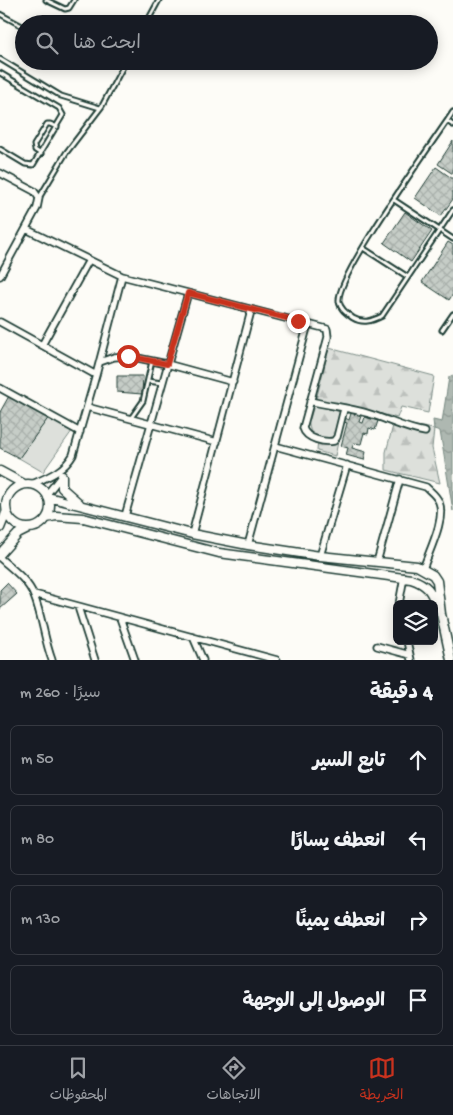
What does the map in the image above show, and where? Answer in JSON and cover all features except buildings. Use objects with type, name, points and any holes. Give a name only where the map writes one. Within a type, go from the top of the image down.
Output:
[{"type":"street","points":[[0,173],[34,191],[39,198],[37,208],[0,276]]},
{"type":"street","points":[[26,229],[122,276],[327,329],[328,332],[303,428],[304,432],[308,436],[330,442],[334,441],[337,437],[344,409]]},
{"type":"street","points":[[42,345],[89,260]]},
{"type":"street","points":[[47,496],[62,476],[73,455],[122,276]]},
{"type":"street","points":[[125,516],[188,293]]},
{"type":"street","points":[[192,534],[252,311]]},
{"type":"street","points":[[0,322],[96,375]]},
{"type":"street","points":[[248,545],[308,324]]},
{"type":"street","points":[[100,362],[119,356],[167,364],[233,382]]},
{"type":"street","points":[[0,388],[80,432]]},
{"type":"street","points":[[310,401],[352,409],[425,432]]},
{"type":"street","points":[[87,407],[217,442]]},
{"type":"street","points":[[275,446],[400,479],[426,487],[435,494],[442,514],[423,569]]},
{"type":"street","points":[[320,556],[347,465]]},
{"type":"street","points":[[0,528],[6,510],[7,498],[11,492],[17,487],[52,475],[66,466]]},
{"type":"street","points":[[0,471],[28,484],[38,486],[47,496],[50,507],[47,518],[42,524],[18,534],[0,554]]},
{"type":"street","points":[[62,476],[62,488],[82,505]]},
{"type":"street","points":[[378,562],[400,479]]},
{"type":"street","points":[[0,496],[15,525],[29,529]]},
{"type":"street","points":[[47,496],[192,534],[248,545],[320,556],[406,564],[423,569],[438,581],[450,660]]},
{"type":"street","points":[[47,518],[61,516],[83,518],[219,553],[404,577],[421,582],[430,590],[442,614]]},
{"type":"street","points":[[0,558],[19,575],[34,594],[46,644],[52,660]]},
{"type":"street","points":[[366,572],[367,560]]},
{"type":"street","points":[[400,600],[404,577]]},
{"type":"street","points":[[34,594],[277,660]]},
{"type":"street","points":[[78,607],[95,660]]},
{"type":"street","points":[[120,618],[135,660]]},
{"type":"street","points":[[193,637],[203,660]]},
{"type":"street","points":[[377,646],[410,657]]},
{"type":"lane","points":[[46,0],[65,9],[69,8],[74,0]]},
{"type":"lane","points":[[151,15],[159,0]]},
{"type":"lane","points":[[0,14],[15,22]]},
{"type":"lane","points":[[0,59],[15,68]]},
{"type":"lane","points":[[18,70],[62,96],[100,108]]},
{"type":"lane","points":[[39,198],[66,153],[100,108],[121,70]]},
{"type":"lane","points":[[0,73],[60,110],[62,117],[36,163],[28,166],[0,150]]},
{"type":"lane","points":[[453,112],[363,248],[343,283],[339,301],[344,312],[354,318],[367,322],[382,316],[453,210]]},
{"type":"lane","points":[[447,121],[453,125]]},
{"type":"lane","points":[[40,154],[35,150],[34,144],[47,124],[57,127]]},
{"type":"lane","points":[[394,200],[453,239]]},
{"type":"lane","points":[[363,248],[408,277]]},
{"type":"lane","points":[[442,330],[453,314]]},
{"type":"lane","points":[[130,419],[138,411],[143,401],[152,361]]},
{"type":"lane","points":[[148,381],[162,383]]},
{"type":"green space","points":[[329,348],[434,376],[428,413],[401,407],[397,418],[345,404],[341,406],[316,400]]},
{"type":"green space","points":[[314,405],[341,412],[340,433],[335,456],[317,451],[318,438],[311,435],[308,419],[310,419]]},
{"type":"green space","points":[[49,417],[72,431],[43,472],[19,458]]},
{"type":"green space","points":[[394,422],[434,429],[432,448],[440,483],[386,470],[386,452]]},
{"type":"water","points":[[453,375],[453,511],[440,431],[434,429],[433,420],[442,422],[449,377]]},
{"type":"route","points":[[128,356],[167,364],[188,293],[252,311],[298,321]]}]
